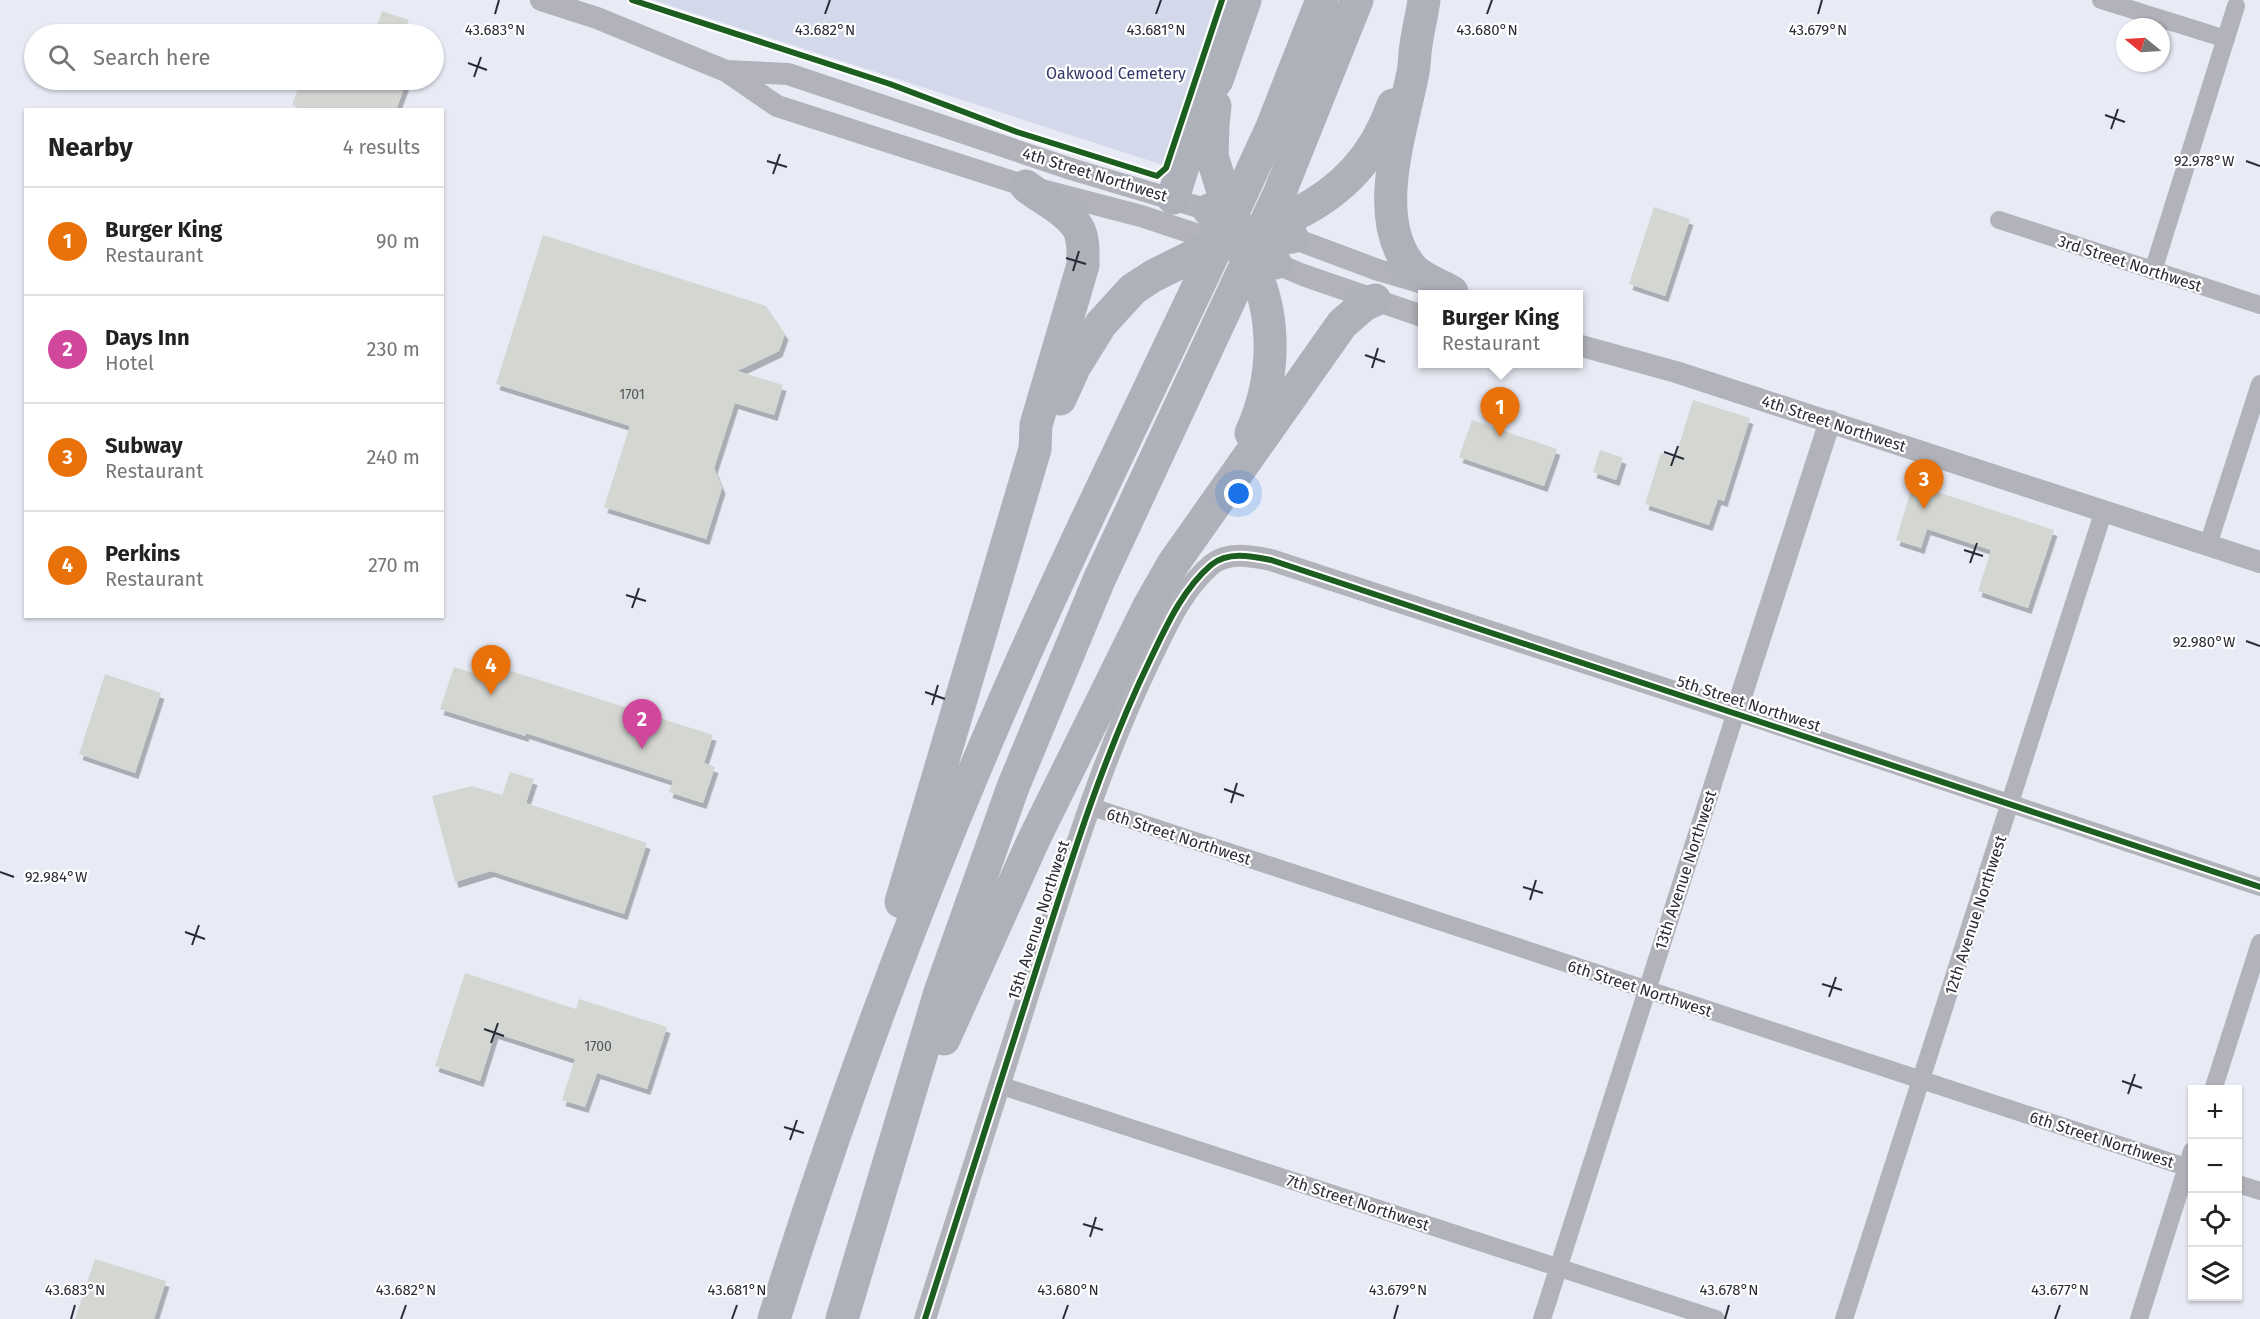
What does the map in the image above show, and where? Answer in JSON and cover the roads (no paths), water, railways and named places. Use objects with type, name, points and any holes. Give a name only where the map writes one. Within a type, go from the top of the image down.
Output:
[{"type":"highway","points":[[1238,234],[1206,94],[1217,80],[1245,0]]},
{"type":"highway","points":[[774,1319],[844,1106],[892,977],[1001,706],[1245,186],[1322,0]]},
{"type":"highway","points":[[842,1319],[937,1003],[963,925],[1043,713],[1099,580],[1280,192],[1357,0]]},
{"type":"highway","points":[[1425,0],[1415,47],[1413,74],[1396,153],[1390,198],[1391,220],[1396,242],[1413,269],[1451,290]]},
{"type":"highway","points":[[1035,449],[1048,428],[1076,366],[1101,324],[1133,289],[1161,272],[1238,234],[1321,201],[1344,183],[1385,127],[1405,68],[1415,47]]},
{"type":"highway","points":[[1207,515],[1212,490],[1249,437],[1265,397],[1271,366],[1267,314],[1258,281],[1238,234],[1212,156],[1217,80]]},
{"type":"highway","points":[[844,1106],[906,886],[1035,449],[1036,425],[1083,265],[1083,246],[1078,228],[1062,211],[1026,186]]},
{"type":"highway","points":[[885,1176],[1034,839],[1119,664],[1173,564],[1342,324],[1364,305],[1375,300]]},
{"type":"street","name":"4th Street Northwest","points":[[541,0],[597,18],[726,72],[777,106],[1026,186],[1141,216],[1238,234],[1446,290]]},
{"type":"street","points":[[2101,0],[2226,39]]},
{"type":"street","points":[[2153,271],[2236,6]]},
{"type":"street","name":"4th Street Northwest","points":[[726,72],[788,74],[1071,169],[1238,234],[1375,300],[1418,315]]},
{"type":"street","name":"3rd Street Northwest","points":[[1999,220],[2260,305]]},
{"type":"street","name":"4th Street Northwest","points":[[1583,346],[1676,372],[1830,421],[2260,562]]},
{"type":"street","points":[[2208,544],[2260,384]]},
{"type":"street","name":"13th Avenue Northwest","points":[[1542,1319],[1830,421]]},
{"type":"street","name":"12th Avenue Northwest","points":[[1844,1319],[2104,510]]},
{"type":"street","name":"5th Street Northwest","points":[[1228,556],[1271,560],[2260,887]]},
{"type":"street","name":"15th Avenue Northwest","points":[[925,1319],[1089,806],[1130,700],[1177,606],[1212,564],[1228,556]]},
{"type":"street","name":"6th Street Northwest","points":[[1089,806],[1646,990],[2188,1162]]},
{"type":"street","points":[[2213,1085],[2260,943]]},
{"type":"street","name":"7th Street Northwest","points":[[999,1085],[1716,1319]]},
{"type":"street","points":[[2139,1319],[2188,1172]]},
{"type":"street","points":[[2242,1185],[2260,1191]]},
{"type":"place","name":"Burger King","points":[[1500,437]]},
{"type":"place","name":"Subway","points":[[1924,509]]},
{"type":"place","name":"Perkins","points":[[491,695]]},
{"type":"place","name":"Days Inn","points":[[642,749]]},
{"type":"park label","name":"Oakwood Cemetery","points":[[1116,73]]}]
